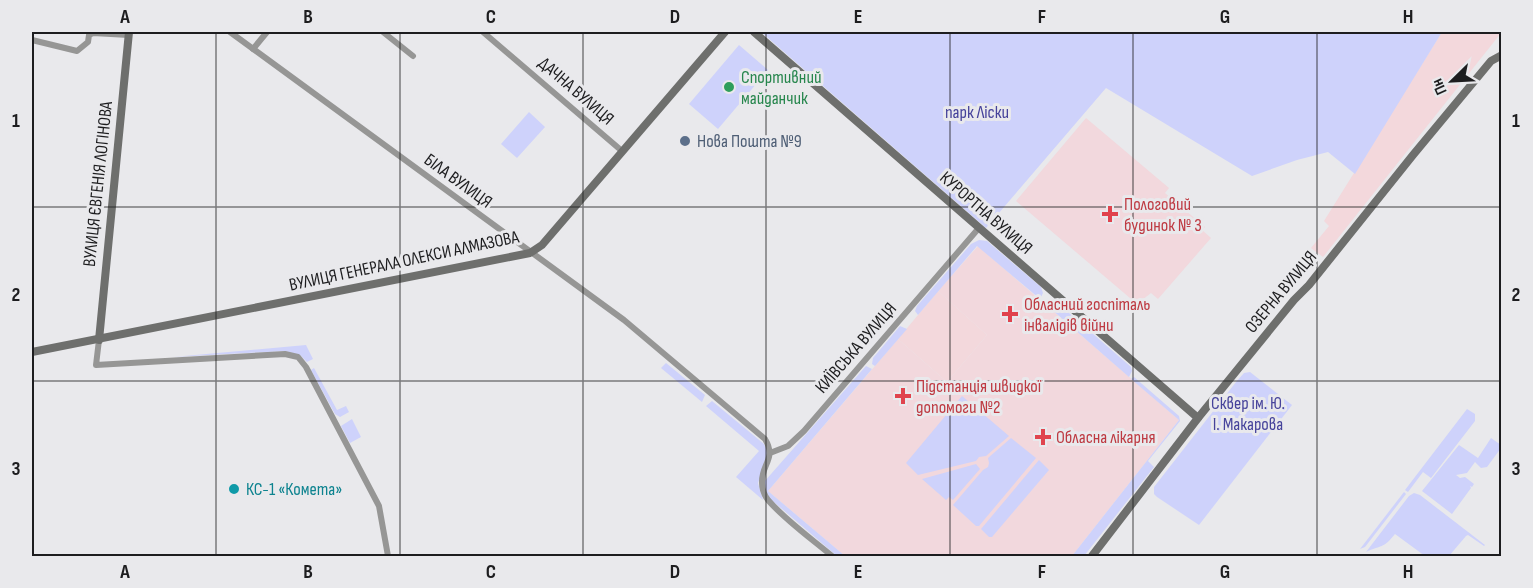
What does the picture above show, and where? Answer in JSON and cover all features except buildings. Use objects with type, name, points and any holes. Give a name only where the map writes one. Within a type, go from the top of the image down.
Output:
[{"type":"main road","name":"ВУЛИЦЯ ГЕНЕРАЛА ОЛЕКСИ АЛМАЗОВА","points":[[32,352],[530,253],[542,245],[725,32]]},
{"type":"main road","name":"КУРОРТНА ВУЛИЦЯ","points":[[754,32],[1198,418]]},
{"type":"main road","name":"ВУЛИЦЯ ЄВГЕНІЯ ЛОГІНОВА","points":[[99,340],[129,33]]},
{"type":"main road","name":"ОЗЕРНА ВУЛИЦЯ","points":[[1092,556],[1198,418],[1294,300],[1309,285],[1491,62],[1501,55]]},
{"type":"street","name":"БІЛА ВУЛИЦЯ","points":[[230,32],[624,320],[765,439],[771,448],[770,453]]},
{"type":"street","points":[[253,49],[267,32]]},
{"type":"street","points":[[383,32],[413,56]]},
{"type":"street","name":"ДАЧНА ВУЛИЦЯ","points":[[483,32],[622,151]]},
{"type":"street","points":[[32,40],[77,51],[88,42],[89,35],[93,33],[129,33]]},
{"type":"street","name":"КИЇВСЬКА ВУЛИЦЯ","points":[[770,453],[788,446],[804,431],[978,228]]},
{"type":"street","points":[[99,340],[96,365],[285,354],[298,357],[306,366],[379,506],[388,556]]},
{"type":"street","points":[[770,453],[761,484],[767,499],[832,556]]},
{"type":"shaded area","points":[[1442,32],[1501,33],[1323,257],[1311,248],[1329,226],[1324,221]]},
{"type":"shaded area","name":"Пологовий будинок № 3","points":[[1086,118],[1169,188],[1165,193],[1205,227],[1202,230],[1211,238],[1158,299],[1151,293],[1137,304],[1016,201]]},
{"type":"shaded area","name":"Обласна лікарня","points":[[978,246],[1179,420],[1072,556],[845,556],[768,491],[898,339],[947,382],[987,335],[938,291]]},
{"type":"shaded area","points":[[938,291],[987,335],[947,382],[898,339]]},
{"type":"green space","name":"парк Ліски","points":[[761,32],[1442,32],[1355,174],[1328,152],[1252,176],[1106,88],[986,228]]},
{"type":"green space","name":"Спортивний майданчик","points":[[739,45],[768,70],[718,129],[689,104]]},
{"type":"green space","points":[[529,112],[545,127],[517,158],[501,144]]},
{"type":"green space","points":[[979,240],[987,241],[1041,287],[1043,293],[1040,299],[977,246],[918,315],[915,311],[917,306],[971,244]]},
{"type":"green space","points":[[1053,299],[1131,367],[1129,377],[1043,302]]},
{"type":"green space","points":[[900,326],[907,329],[875,366],[872,364],[873,358]]},
{"type":"green space","points":[[306,345],[313,359],[307,362],[300,355],[285,351],[173,357]]},
{"type":"green space","points":[[666,363],[705,395],[702,402],[661,368]]},
{"type":"green space","points":[[866,366],[872,369],[768,491],[845,556],[837,556],[768,497],[764,482]]},
{"type":"green space","points":[[314,368],[337,410],[346,406],[349,412],[340,417],[335,414],[311,370]]},
{"type":"green space","name":"Сквер ім. Ю. І. Макарова","points":[[1250,372],[1292,405],[1199,525],[1157,497],[1154,494],[1154,487],[1236,382],[1244,373]]},
{"type":"green space","points":[[1134,377],[1179,416],[1180,421],[1148,461],[1154,467],[1084,556],[1072,556],[1179,420],[1131,379]]},
{"type":"green space","points":[[962,396],[1009,436],[986,456],[979,457],[976,461],[918,475],[906,463]]},
{"type":"green space","points":[[712,401],[764,444],[768,453],[758,483],[763,500],[736,477],[759,451],[706,406]]},
{"type":"green space","points":[[1467,409],[1475,414],[1475,421],[1431,478],[1423,472],[1408,492],[1405,490]]},
{"type":"green space","points":[[352,419],[361,437],[350,443],[341,426]]},
{"type":"green space","points":[[1011,438],[1036,458],[979,526],[976,526],[953,505],[988,467],[988,458]]},
{"type":"green space","points":[[1491,438],[1501,445],[1501,448],[1487,467],[1481,468],[1475,462],[1467,473],[1456,475],[1460,478],[1465,477],[1474,484],[1470,486],[1471,488],[1452,514],[1422,491],[1459,445],[1478,458]]},
{"type":"green space","points":[[1039,460],[1049,470],[992,537],[989,537],[981,529]]},
{"type":"green space","points":[[976,464],[980,469],[953,500],[949,497],[946,500],[922,479]]},
{"type":"green space","points":[[1404,492],[1406,494],[1365,547],[1360,549]]},
{"type":"green space","points":[[1414,493],[1420,495],[1485,545],[1468,535],[1449,556],[1425,556],[1395,534],[1385,544],[1366,552],[1409,496]]},
{"type":"place","name":"Спортивний майданчик","points":[[729,87]]},
{"type":"place","name":"Нова Пошта №9","points":[[685,141]]},
{"type":"place","name":"Пологовий будинок № 3","points":[[1110,214]]},
{"type":"place","name":"Обласний госпіталь інвалідів війни","points":[[1010,314]]},
{"type":"place","name":"Підстанція швидкої допомоги №2","points":[[903,396]]},
{"type":"place","name":"Обласна лікарня","points":[[1043,437]]},
{"type":"place","name":"КС-1 «Комета»","points":[[234,489]]}]
